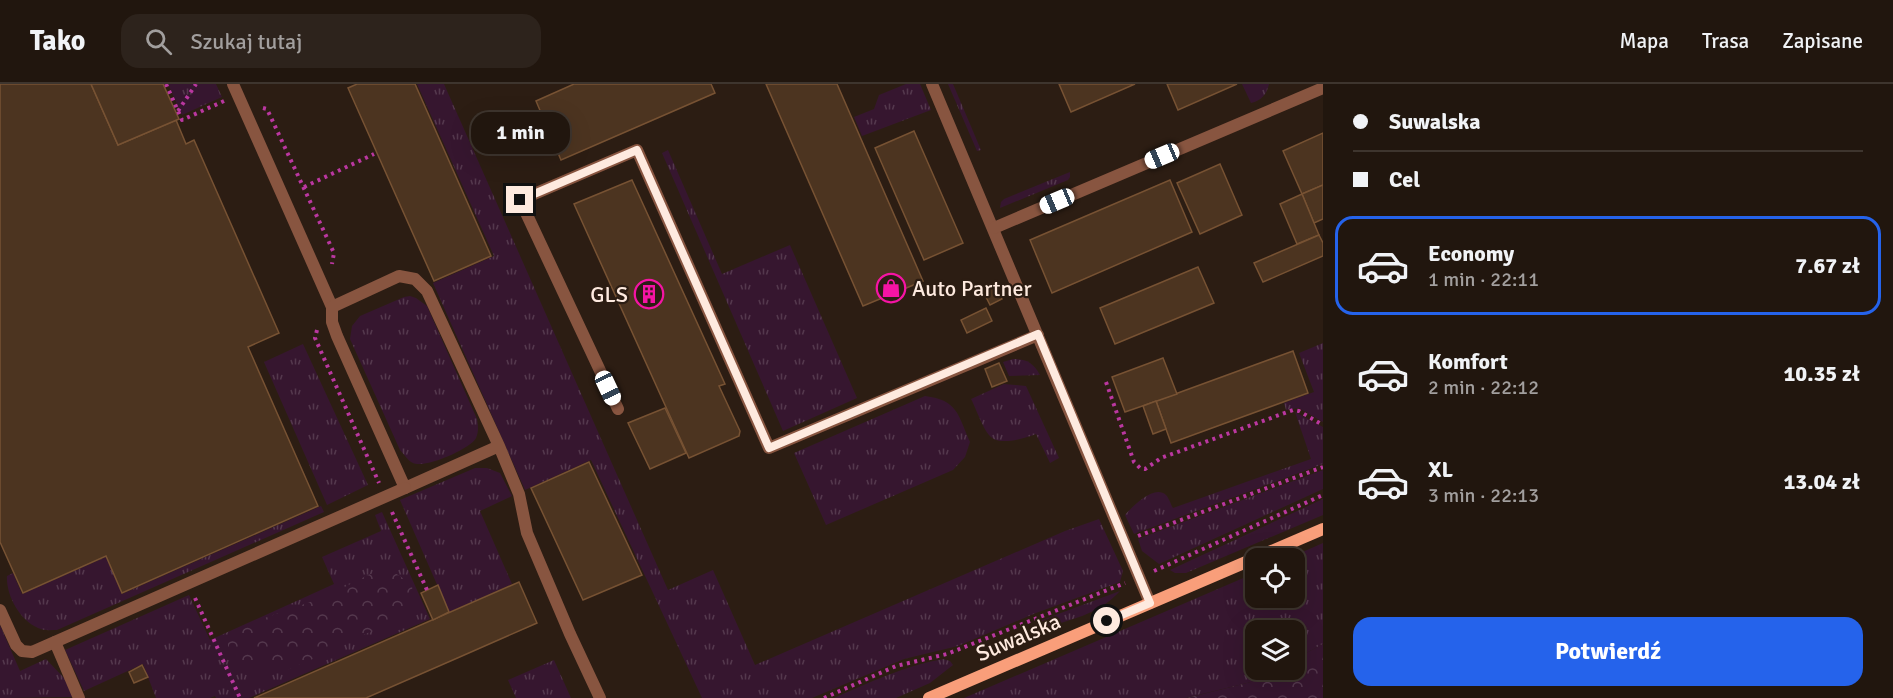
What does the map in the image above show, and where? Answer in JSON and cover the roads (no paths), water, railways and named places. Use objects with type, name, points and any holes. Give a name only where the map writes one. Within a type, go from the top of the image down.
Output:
[{"type":"main road","name":"Suwalska","points":[[929,698],[1323,529]]},
{"type":"lane","points":[[233,84],[332,307],[332,322],[337,336],[405,488]]},
{"type":"lane","points":[[932,84],[1150,603]]},
{"type":"lane","points":[[994,228],[1323,88]]},
{"type":"lane","points":[[618,409],[520,200],[637,150],[769,448],[1038,334]]},
{"type":"lane","points":[[332,307],[399,276],[408,276],[422,284],[427,291],[499,446],[519,494],[527,532],[600,698]]},
{"type":"lane","points":[[0,610],[16,645],[22,651],[32,652],[499,446]]},
{"type":"lane","points":[[55,642],[79,698]]},
{"type":"place","name":"Auto Partner","points":[[891,288]]},
{"type":"place","name":"GLS","points":[[649,294]]}]
